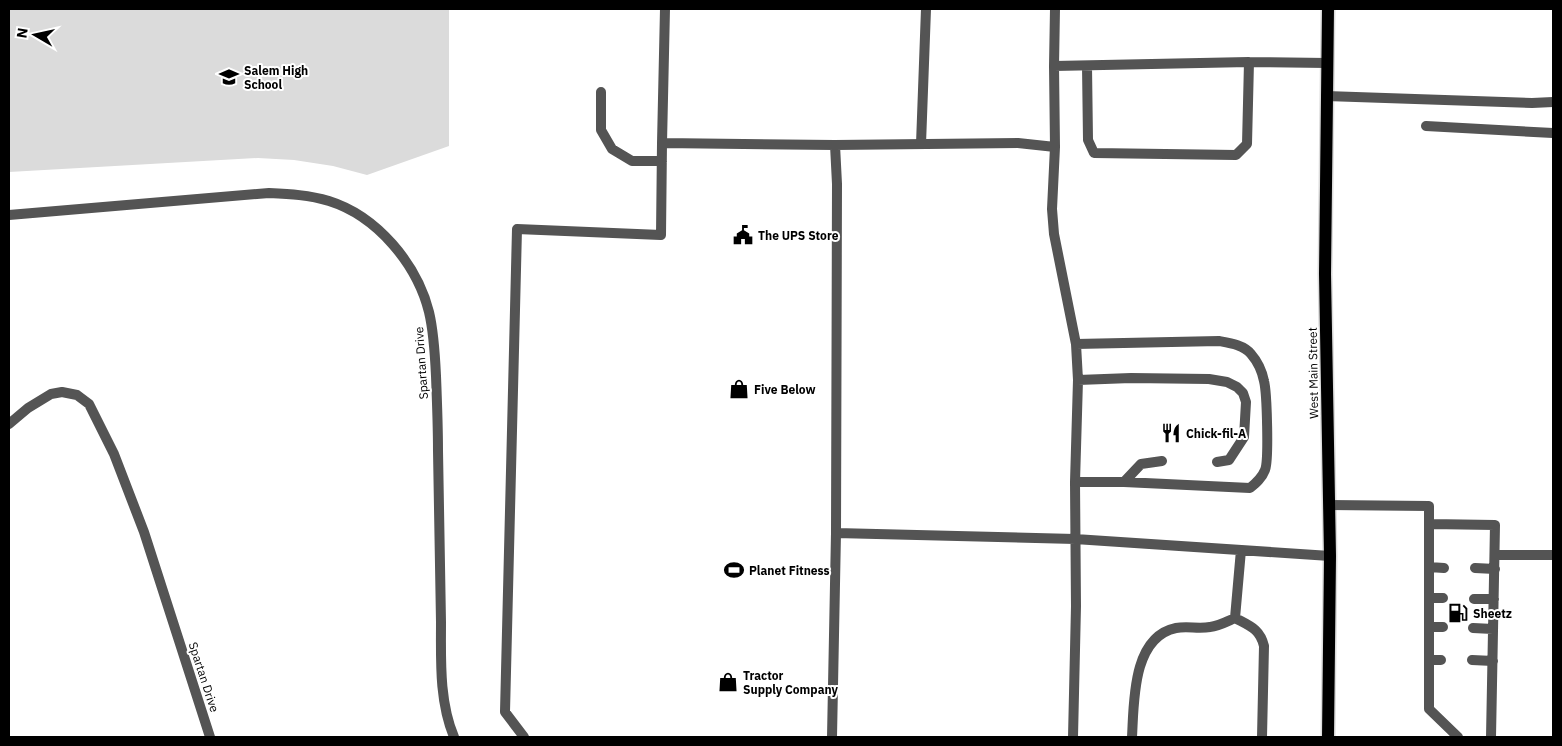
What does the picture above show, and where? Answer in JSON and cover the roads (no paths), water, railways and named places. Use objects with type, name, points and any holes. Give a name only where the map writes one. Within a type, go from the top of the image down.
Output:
[{"type":"main road","name":"West Main Street","points":[[1328,9],[1325,274],[1330,556],[1328,737]]},
{"type":"street","points":[[524,737],[505,712],[517,229],[661,235],[665,9]]},
{"type":"street","points":[[921,144],[926,9]]},
{"type":"street","points":[[1055,9],[1055,148],[1052,209],[1054,234],[1076,344],[1078,380],[1074,482],[1076,539],[1073,737]]},
{"type":"street","points":[[1054,66],[1249,62],[1327,63]]},
{"type":"street","points":[[1087,66],[1088,140],[1094,153],[1236,155],[1247,144],[1249,62]]},
{"type":"street","points":[[601,92],[601,130],[612,149],[632,161],[662,161]]},
{"type":"street","points":[[1326,96],[1525,103],[1553,102]]},
{"type":"street","points":[[1426,126],[1553,133]]},
{"type":"street","points":[[662,143],[835,145],[1018,143],[1055,148]]},
{"type":"street","points":[[832,737],[836,533],[837,184],[835,145]]},
{"type":"street","name":"Spartan Drive","points":[[9,215],[277,193],[300,195],[330,202],[358,215],[384,235],[404,259],[417,281],[429,311],[434,336],[438,428],[441,676],[448,724],[454,737]]},
{"type":"street","points":[[1074,482],[1124,482],[1250,488],[1266,470],[1267,456],[1265,383],[1259,366],[1249,352],[1234,344],[1219,341],[1076,344]]},
{"type":"street","points":[[1078,380],[1131,378],[1209,379],[1226,382],[1238,388],[1243,393],[1246,402],[1244,437],[1229,460],[1217,462]]},
{"type":"street","name":"Spartan Drive","points":[[9,424],[28,408],[51,394],[62,392],[77,395],[89,404],[114,454],[144,532],[210,737]]},
{"type":"street","points":[[1124,482],[1141,464],[1162,461]]},
{"type":"street","points":[[1329,505],[1429,506],[1429,709],[1458,737]]},
{"type":"street","points":[[1430,524],[1495,525],[1491,737]]},
{"type":"street","points":[[836,533],[1076,539],[1330,556]]},
{"type":"street","points":[[1235,618],[1242,550]]},
{"type":"street","points":[[1495,554],[1553,555]]},
{"type":"street","points":[[1429,567],[1444,568]]},
{"type":"street","points":[[1475,568],[1495,568]]},
{"type":"street","points":[[1429,598],[1443,598]]},
{"type":"street","points":[[1474,599],[1494,599]]},
{"type":"street","points":[[1132,737],[1134,687],[1144,655],[1153,642],[1176,628],[1212,627],[1235,618],[1256,629],[1262,638],[1264,646],[1262,737]]},
{"type":"street","points":[[1429,627],[1442,627]]},
{"type":"street","points":[[1473,628],[1493,629]]},
{"type":"street","points":[[1429,660],[1442,660]]},
{"type":"street","points":[[1472,660],[1493,661]]},
{"type":"place","name":"Salem High School","points":[[229,77]]},
{"type":"place","name":"The UPS Store","points":[[743,235]]},
{"type":"place","name":"Five Below","points":[[739,389]]},
{"type":"place","name":"Chick-fil-A","points":[[1171,433]]},
{"type":"place","name":"Planet Fitness","points":[[734,570]]},
{"type":"place","name":"Sheetz","points":[[1458,613]]},
{"type":"place","name":"Tractor Supply Company","points":[[728,682]]}]
